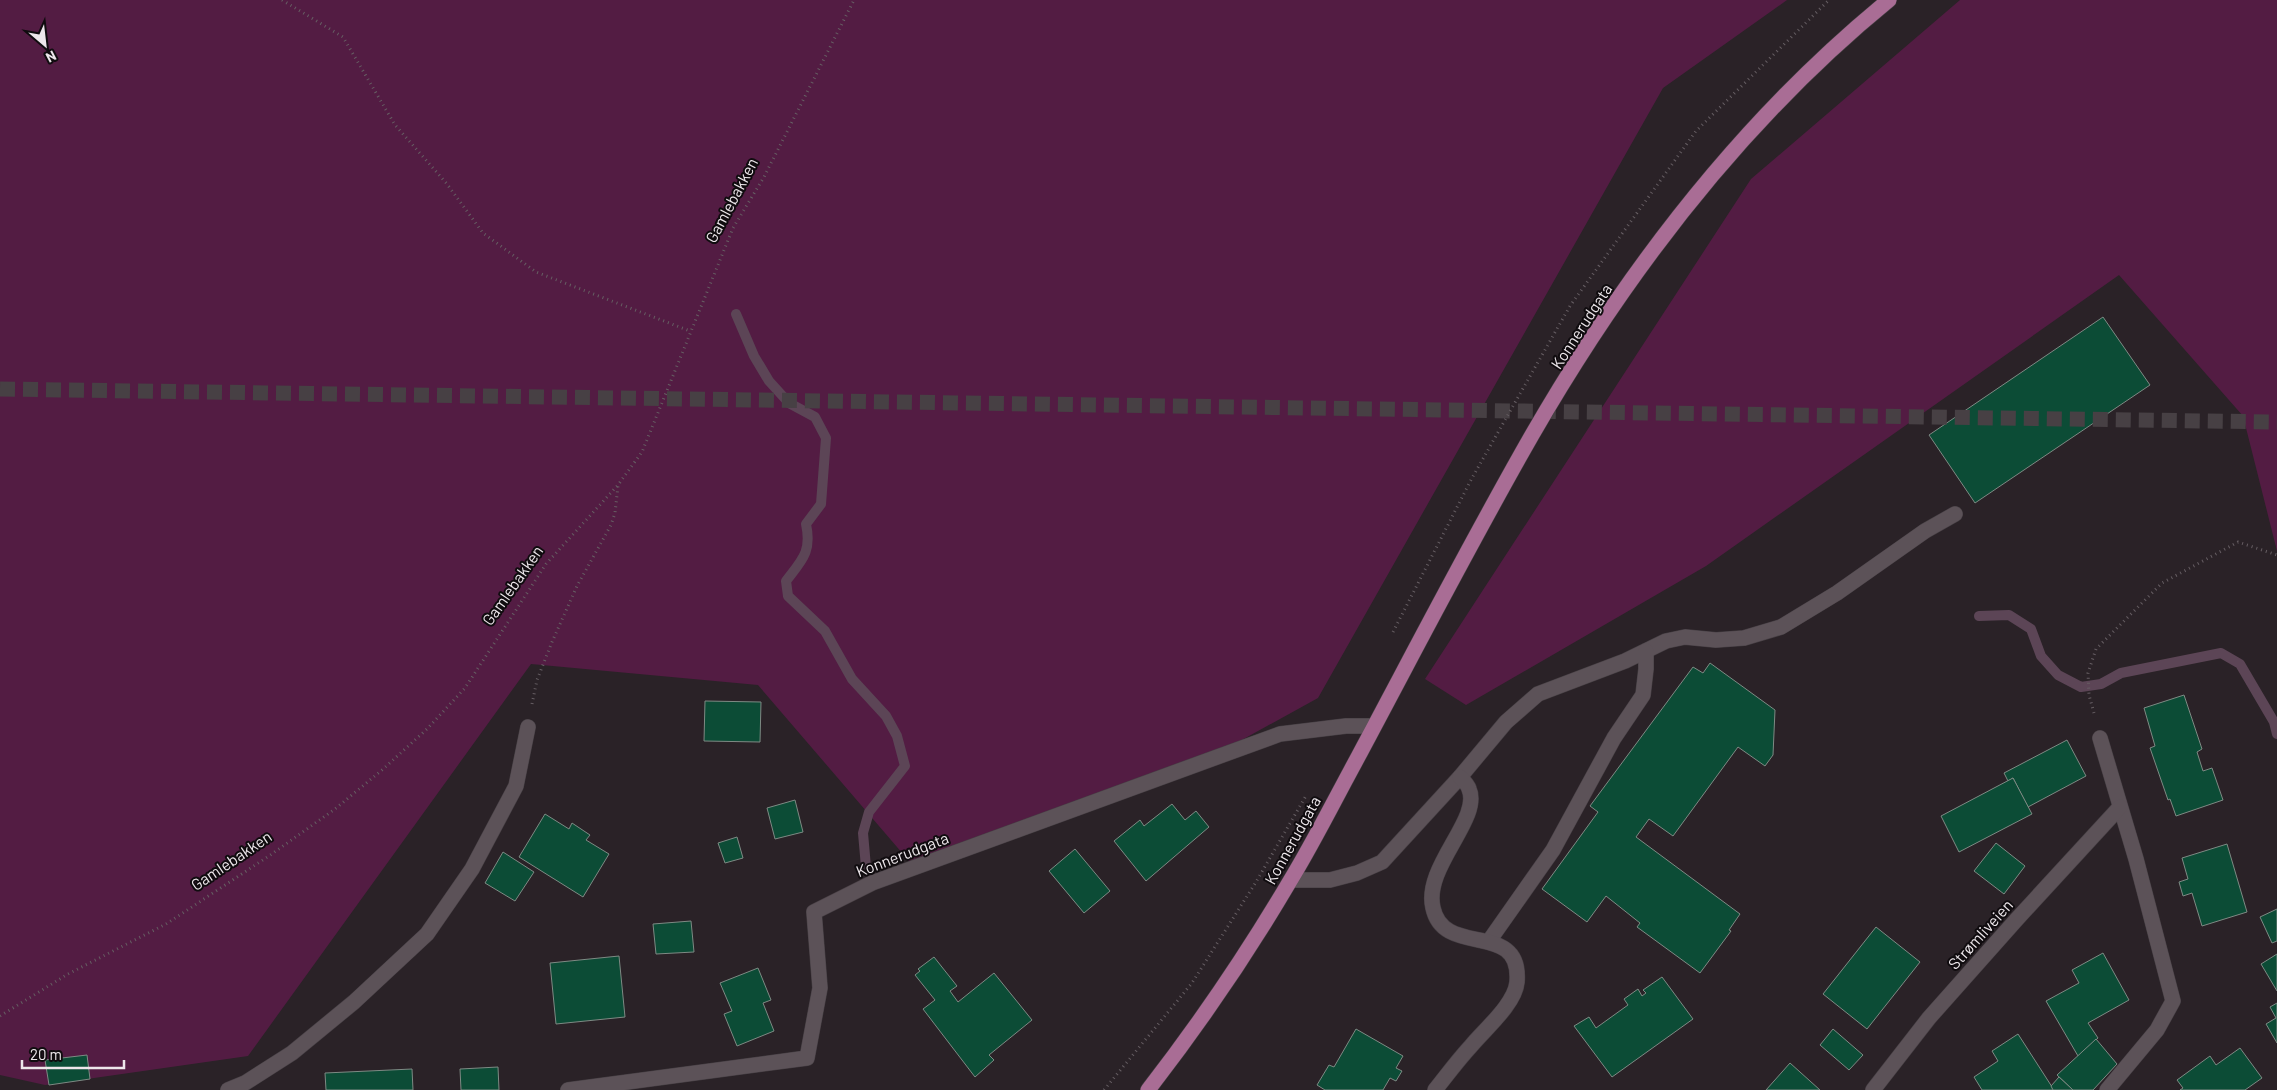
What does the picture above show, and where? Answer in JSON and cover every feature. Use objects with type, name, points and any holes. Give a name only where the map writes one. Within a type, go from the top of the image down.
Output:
[{"type":"main road","name":"Konnerudgata","points":[[1148,1090],[1183,1045],[1236,967],[1291,880],[1533,433],[1642,264],[1688,202],[1747,133],[1801,79],[1889,0]]},
{"type":"street","points":[[1291,880],[1330,880],[1356,873],[1382,862],[1460,777],[1506,722],[1538,694],[1646,651],[1666,641],[1685,637],[1716,640],[1744,638],[1781,627],[1837,593],[1925,531],[1955,514]]},
{"type":"street","points":[[1489,941],[1554,850],[1614,738],[1642,695],[1646,669],[1646,651]]},
{"type":"street","name":"Konnerudgata","points":[[568,1090],[807,1058],[820,988],[814,912],[872,883],[1280,734],[1346,726],[1374,726]]},
{"type":"street","points":[[228,1090],[245,1083],[292,1052],[354,1002],[427,934],[472,869],[516,786],[528,727]]},
{"type":"street","points":[[2100,738],[2173,1001],[2157,1030],[2107,1090]]},
{"type":"street","points":[[1435,1090],[1470,1046],[1505,1009],[1517,984],[1516,968],[1510,954],[1502,947],[1489,941],[1454,935],[1440,925],[1433,909],[1431,891],[1435,878],[1471,808],[1470,789],[1460,777]]},
{"type":"street","name":"Strømliveien","points":[[1873,1090],[1929,1018],[2120,807]]},
{"type":"path","points":[[282,0],[343,37],[395,125],[447,184],[483,233],[536,272],[690,331]]},
{"type":"path","name":"Gamlebakken","points":[[0,1016],[68,974],[166,924],[284,846],[335,809],[382,770],[427,729],[465,688],[546,564],[618,485],[642,452],[733,228],[764,177],[854,0]]},
{"type":"path","points":[[528,727],[537,680],[577,586],[611,525],[615,513],[618,485]]},
{"type":"path","points":[[2089,695],[2088,674],[2096,649],[2162,583],[2238,542],[2277,555]]},
{"type":"shaded area","points":[[0,0],[1787,0],[1663,88],[1318,698],[1220,752],[909,861],[758,685],[531,664],[248,1056],[45,1085],[0,1075]]},
{"type":"shaded area","points":[[1960,0],[2277,0],[2277,551],[2243,416],[2119,275],[1706,566],[1466,705],[1425,679],[1751,179]]},
{"type":"building","points":[[2103,317],[2150,385],[1975,503],[1929,435]]},
{"type":"building","points":[[1710,663],[1775,710],[1773,755],[1765,766],[1738,747],[1673,836],[1649,819],[1636,837],[1740,914],[1729,930],[1731,931],[1700,973],[1637,927],[1640,923],[1606,896],[1587,922],[1542,889],[1598,812],[1590,806],[1693,667],[1703,673]]},
{"type":"building","points":[[2184,695],[2202,749],[2197,752],[2203,771],[2212,768],[2223,800],[2176,816],[2170,799],[2168,800],[2150,748],[2155,746],[2144,708]]},
{"type":"building","points":[[705,701],[761,702],[760,742],[704,741]]},
{"type":"building","points":[[2067,740],[2086,776],[2028,807],[2013,778],[2008,781],[2004,773]]},
{"type":"building","points":[[2013,778],[2032,814],[1959,852],[1941,816]]},
{"type":"building","points":[[795,800],[803,832],[775,839],[767,808]]},
{"type":"building","points":[[1172,804],[1185,820],[1196,811],[1209,827],[1146,881],[1114,841],[1140,820],[1144,826]]},
{"type":"building","points":[[545,814],[569,829],[572,823],[590,835],[586,840],[609,854],[583,897],[519,857]]},
{"type":"building","points":[[737,837],[743,858],[725,863],[718,843]]},
{"type":"building","points":[[1996,843],[2025,866],[2004,894],[1974,871]]},
{"type":"building","points":[[2227,844],[2247,912],[2202,926],[2192,893],[2183,896],[2179,882],[2188,879],[2182,858]]},
{"type":"building","points":[[1075,849],[1110,891],[1084,913],[1049,871]]},
{"type":"building","points":[[503,852],[534,872],[515,901],[485,883]]},
{"type":"building","points":[[2277,909],[2277,941],[2272,943],[2260,917]]},
{"type":"building","points":[[691,921],[694,952],[656,954],[653,924]]},
{"type":"building","points":[[1876,927],[1920,962],[1867,1029],[1823,994]]},
{"type":"building","points":[[2103,953],[2129,1000],[2088,1023],[2098,1038],[2078,1056],[2046,1001],[2079,983],[2072,970]]},
{"type":"building","points":[[2277,954],[2277,991],[2261,964]]},
{"type":"building","points":[[619,956],[625,1017],[556,1024],[550,963]]},
{"type":"building","points":[[934,957],[957,986],[950,991],[958,1002],[994,973],[1032,1020],[989,1055],[994,1060],[975,1077],[923,1009],[935,1000],[915,975],[920,971],[918,969]]},
{"type":"building","points":[[758,968],[771,1000],[763,1003],[774,1031],[737,1046],[724,1014],[732,1011],[720,983]]},
{"type":"building","points":[[1662,977],[1693,1019],[1612,1077],[1574,1026],[1589,1017],[1596,1028],[1628,1005],[1624,999],[1638,989],[1642,996],[1646,993],[1643,990]]},
{"type":"building","points":[[2277,1003],[2277,1043],[2266,1024],[2276,1018],[2270,1007]]},
{"type":"building","points":[[1356,1029],[1403,1056],[1396,1068],[1402,1071],[1396,1081],[1390,1078],[1383,1090],[1325,1090],[1317,1085],[1329,1065],[1334,1067]]},
{"type":"building","points":[[1833,1029],[1863,1055],[1849,1070],[1820,1045]]},
{"type":"building","points":[[2018,1034],[2054,1090],[1982,1090],[1974,1077],[1998,1061],[1992,1051]]},
{"type":"building","points":[[2096,1039],[2117,1064],[2093,1090],[2073,1090],[2057,1075]]},
{"type":"building","points":[[2240,1048],[2262,1078],[2245,1090],[2180,1090],[2183,1088],[2177,1080],[2210,1056],[2216,1065]]},
{"type":"building","points":[[87,1055],[90,1079],[49,1085],[45,1060]]},
{"type":"building","points":[[1790,1063],[1820,1090],[1766,1090]]},
{"type":"building","points":[[498,1067],[499,1090],[461,1090],[460,1069]]},
{"type":"building","points":[[412,1069],[413,1090],[326,1090],[325,1073]]},
{"type":"building","points":[[2059,1077],[2073,1090],[2053,1090],[2051,1086]]},
{"type":"waterway","points":[[736,314],[754,356],[769,381],[789,403],[815,417],[826,438],[821,504],[806,524],[808,534],[807,549],[801,561],[786,581],[788,596],[825,631],[852,679],[886,716],[897,736],[905,766],[869,812],[863,833],[866,867]]},
{"type":"waterway","points":[[1979,616],[2009,615],[2031,629],[2041,656],[2058,675],[2081,687],[2101,684],[2121,673],[2221,653],[2240,664],[2274,722],[2277,734]]},
{"type":"tunnel","points":[[0,389],[2277,422]]}]
